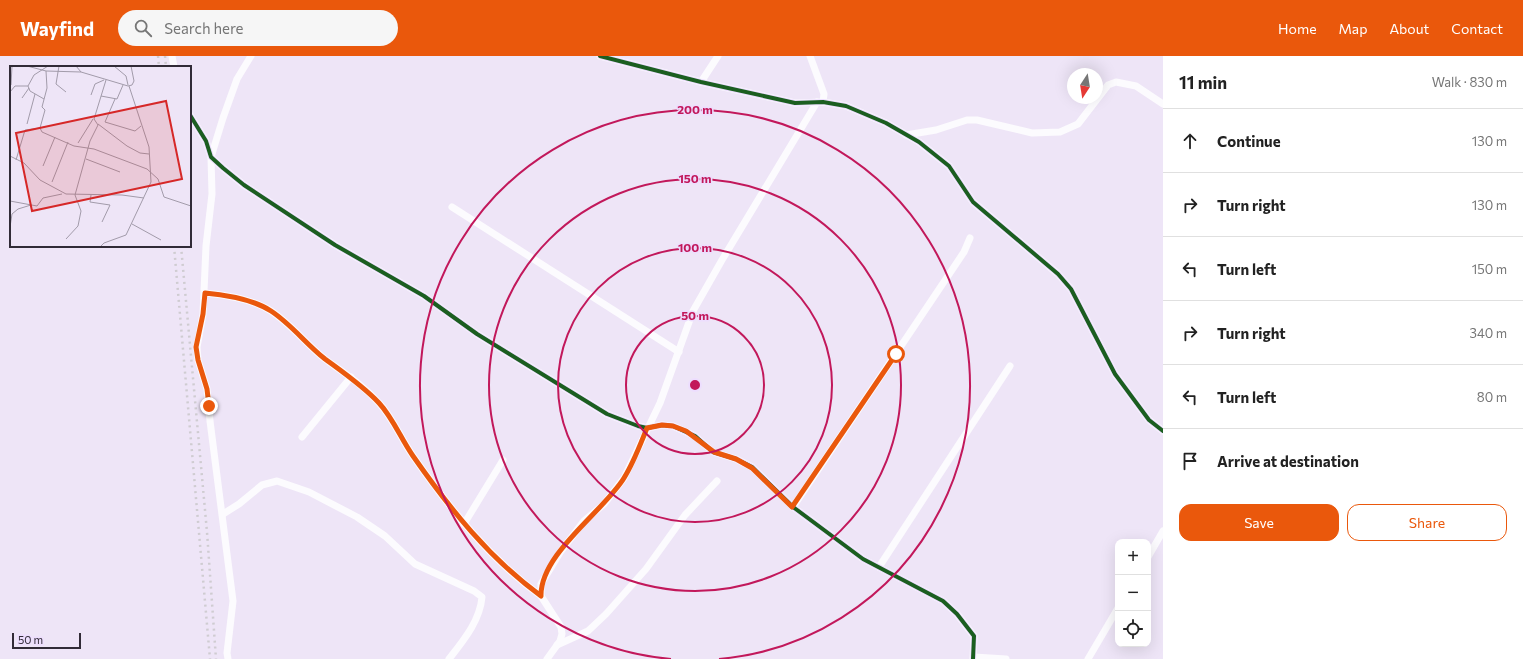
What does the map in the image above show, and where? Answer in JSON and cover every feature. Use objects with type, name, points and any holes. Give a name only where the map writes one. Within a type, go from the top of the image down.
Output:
[{"type":"street","points":[[172,56],[174,66]]},
{"type":"street","points":[[211,156],[237,79],[251,56]]},
{"type":"street","points":[[600,56],[701,82],[795,103],[820,102],[846,106],[859,110],[906,135],[934,153],[949,166],[973,202],[1058,274],[1074,295],[1115,374],[1149,420],[1163,431]]},
{"type":"street","points":[[701,82],[718,56]]},
{"type":"street","points":[[541,596],[541,584],[554,560],[584,521],[604,504],[624,478],[660,403],[690,319],[706,286],[824,94],[810,56]]},
{"type":"street","points":[[906,135],[936,130],[967,120],[977,120],[1032,133],[1060,132],[1078,124],[1108,85],[1116,82],[1136,86],[1161,102]]},
{"type":"street","points":[[191,117],[206,141],[211,156],[212,194],[206,246],[205,293],[203,314],[196,347],[198,360],[207,389],[233,601],[226,653],[228,659]]},
{"type":"street","points":[[211,156],[244,185],[335,245],[424,296],[477,334],[527,366],[608,414],[647,428],[662,425],[673,426],[686,431],[714,452],[736,459],[752,468],[792,507],[863,559],[879,566],[943,601],[957,614],[974,636],[974,658],[1006,659]]},
{"type":"street","points":[[452,207],[679,352]]},
{"type":"street","points":[[792,507],[964,252],[970,238]]},
{"type":"street","points":[[205,293],[239,298],[270,310],[325,359],[351,378],[380,404],[406,446],[440,494],[479,542],[519,580],[541,596],[560,627],[562,634],[557,645],[547,659]]},
{"type":"street","points":[[879,566],[1010,366]]},
{"type":"street","points":[[302,437],[351,378]]},
{"type":"street","points":[[464,524],[503,460]]},
{"type":"street","points":[[223,514],[244,500],[262,485],[277,481],[309,492],[372,526],[415,564],[474,591],[482,597],[481,606],[471,629],[449,659]]},
{"type":"street","points":[[557,645],[588,631],[606,614],[642,575],[685,515],[717,481]]},
{"type":"street","points":[[1151,552],[1163,531]]},
{"type":"street","points":[[1088,659],[1116,611]]},
{"type":"railway","points":[[158,56],[159,66]]},
{"type":"railway","points":[[165,56],[166,66]]},
{"type":"railway","points":[[174,247],[210,659]]},
{"type":"railway","points":[[181,247],[207,532],[216,659]]},
{"type":"cycle path","points":[[600,56],[701,82],[795,103],[823,102],[846,106],[886,123],[919,142],[949,166],[973,202],[1058,274],[1071,289],[1115,374],[1149,420],[1163,431]]},
{"type":"cycle path","points":[[191,117],[206,141],[211,157],[244,185],[335,245],[424,296],[477,334],[607,414],[647,428],[662,425],[673,426],[695,436],[713,452],[736,459],[752,467],[793,507],[863,559],[943,601],[957,614],[974,636],[973,659]]},
{"type":"route","points":[[209,406],[205,377],[198,360],[196,347],[203,314],[205,293],[239,298],[270,310],[289,325],[325,359],[358,382],[380,404],[406,446],[440,494],[479,542],[519,580],[541,596],[541,584],[554,560],[584,521],[604,504],[624,478],[647,428],[662,425],[673,426],[686,431],[695,436],[714,452],[722,456],[736,459],[752,468],[792,507],[896,354]]}]
